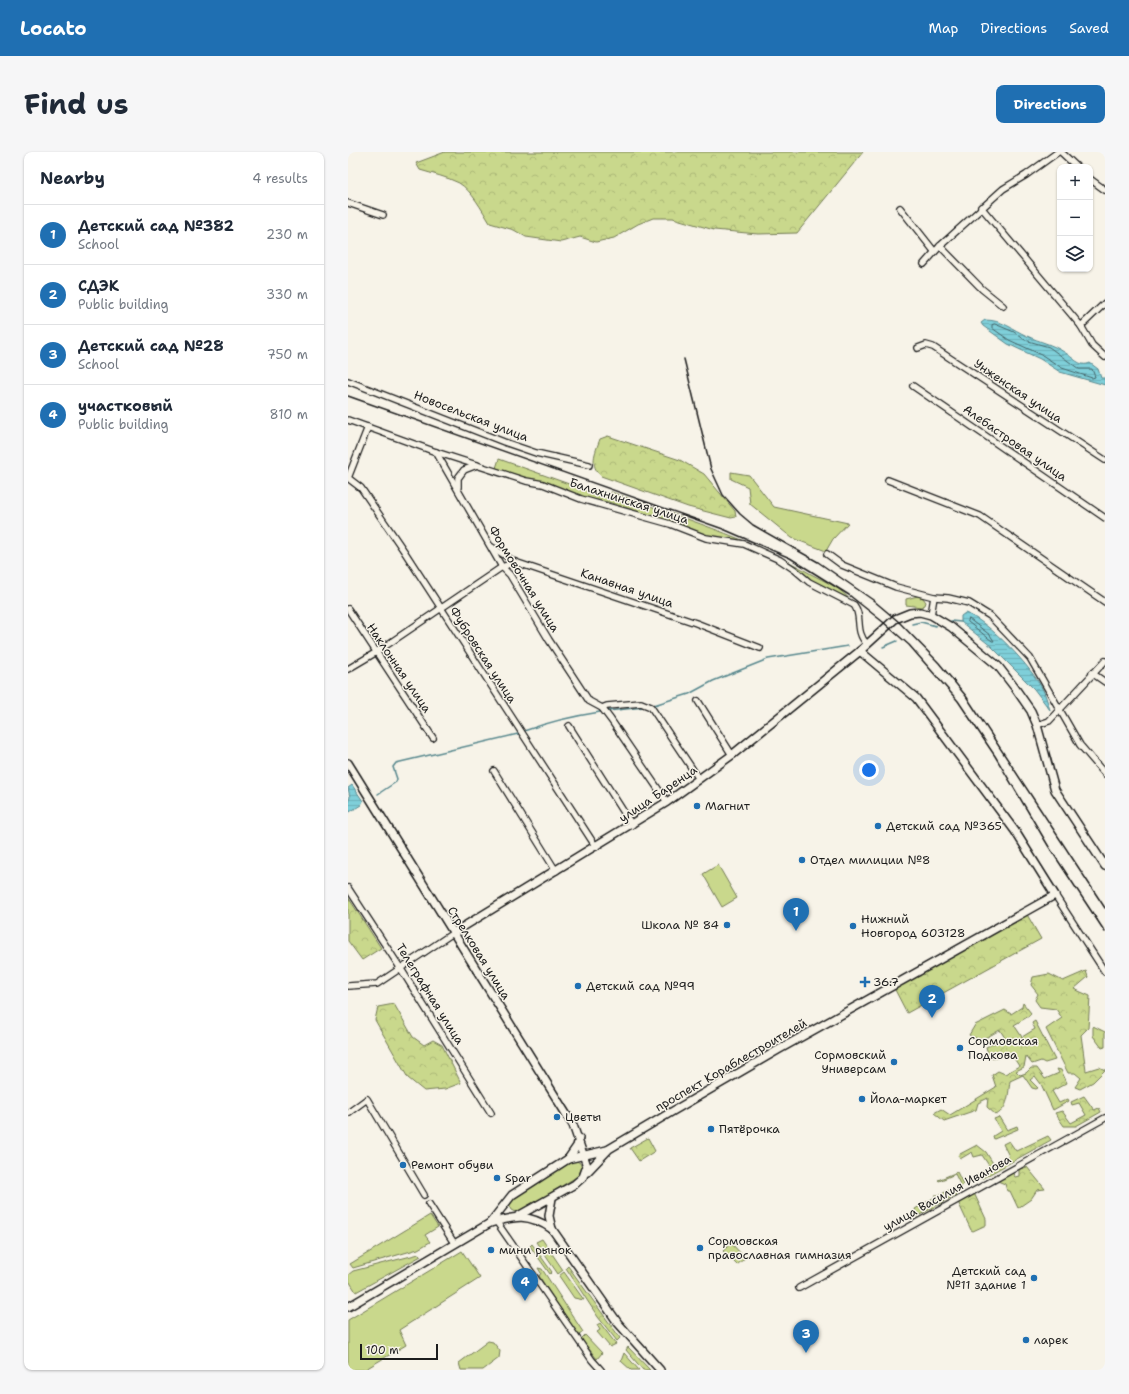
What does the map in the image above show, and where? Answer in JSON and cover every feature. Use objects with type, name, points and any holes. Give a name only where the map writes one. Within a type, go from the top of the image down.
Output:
[{"type":"street","points":[[924,264],[934,251],[981,207],[1003,189],[1060,152],[1074,164]]},
{"type":"street","points":[[1093,181],[1105,190]]},
{"type":"street","points":[[348,202],[383,215]]},
{"type":"street","points":[[981,207],[1080,326],[1092,345],[1105,357]]},
{"type":"street","points":[[900,208],[934,251]]},
{"type":"street","points":[[940,246],[982,289],[1003,306]]},
{"type":"street","points":[[1080,326],[1105,303]]},
{"type":"street","name":"Унженская улица","points":[[918,348],[926,346],[933,347],[1105,460]]},
{"type":"street","name":"Новосельская улица","points":[[348,381],[504,442],[536,453],[589,465]]},
{"type":"street","name":"Алебастровая улица","points":[[913,386],[1105,518]]},
{"type":"street","name":"Балахнинская улица","points":[[348,420],[436,452],[543,484],[581,499],[617,507],[670,524],[706,538],[744,544],[780,560],[796,570],[809,582],[854,605],[857,609],[860,634],[867,644]]},
{"type":"street","points":[[348,478],[368,427]]},
{"type":"street","name":"Формовочная улица","points":[[436,452],[459,489],[489,545],[502,566],[510,575],[549,640],[589,702],[602,708],[667,802]]},
{"type":"street","points":[[459,489],[458,478],[464,470],[477,465]]},
{"type":"street","name":"Фубровская улица","points":[[348,478],[361,488],[371,501],[596,847]]},
{"type":"street","points":[[888,480],[980,516],[1105,602]]},
{"type":"street","name":"Канавная улица","points":[[489,545],[501,554],[516,562],[696,623],[760,648]]},
{"type":"street","points":[[827,554],[842,565],[896,587],[934,598],[948,598],[969,603],[990,616],[1030,658],[1080,745],[1105,774]]},
{"type":"street","points":[[348,670],[441,609],[502,566],[516,562]]},
{"type":"street","points":[[934,598],[931,615],[951,627],[998,666],[1027,705],[1037,725],[1055,790],[1105,866]]},
{"type":"street","name":"Наклонная улица","points":[[348,609],[375,653],[433,738]]},
{"type":"street","name":"улица Баренца","points":[[453,933],[632,825],[667,802],[732,755],[860,650],[891,622],[902,615],[920,612],[931,615]]},
{"type":"street","points":[[860,650],[916,698],[1015,831],[1105,972]]},
{"type":"street","points":[[1037,725],[1049,721],[1105,661]]},
{"type":"street","points":[[1092,674],[1105,682]]},
{"type":"street","points":[[698,701],[732,755]]},
{"type":"street","points":[[602,708],[607,706],[641,703],[651,707],[699,779]]},
{"type":"street","points":[[569,726],[632,825]]},
{"type":"street","name":"Стрелковая улица","points":[[348,762],[573,1124],[585,1156],[587,1172]]},
{"type":"street","points":[[494,771],[556,870]]},
{"type":"street","name":"Телеграфная улица","points":[[348,888],[401,969],[491,1113]]},
{"type":"street","name":"проспект Кораблестроителей","points":[[493,1222],[516,1216],[552,1198],[575,1184],[609,1149],[778,1050],[1055,895]]},
{"type":"street","points":[[348,986],[377,984],[453,933]]},
{"type":"street","points":[[348,1113],[367,1098],[424,1195]]},
{"type":"street","name":"улица Василия Иванова","points":[[799,1288],[1105,1118]]},
{"type":"street","points":[[348,1307],[454,1243],[493,1222],[512,1195],[568,1159],[577,1146],[579,1138]]},
{"type":"street","points":[[568,1159],[609,1149]]},
{"type":"street","points":[[552,1198],[549,1216],[552,1229],[618,1323],[660,1370]]},
{"type":"street","points":[[507,1201],[508,1211],[516,1216],[532,1219],[552,1229]]},
{"type":"street","points":[[429,1204],[454,1243]]},
{"type":"street","points":[[493,1222],[592,1360],[601,1370]]},
{"type":"green space","points":[[445,152],[863,152],[797,233],[758,234],[714,230],[673,218],[653,218],[638,224],[614,238],[596,242],[580,237],[561,242],[526,237],[514,230],[490,223],[464,186],[450,179],[420,170],[416,163]]},
{"type":"green space","points":[[608,436],[680,460],[704,474],[735,511],[736,517],[731,518],[688,507],[601,476],[595,468],[594,459],[600,439]]},
{"type":"green space","points":[[499,459],[608,498],[611,492],[738,538],[787,561],[839,589],[851,602],[742,541],[715,539],[650,515],[608,502],[582,497],[496,468]]},
{"type":"green space","points":[[731,472],[749,475],[774,507],[848,523],[833,539],[826,551],[792,538],[750,504],[748,487],[731,479]]},
{"type":"green space","points":[[918,596],[923,598],[926,602],[925,605],[921,607],[906,605],[906,599]]},
{"type":"green space","points":[[718,865],[737,898],[722,907],[703,874]]},
{"type":"green space","points":[[348,897],[381,948],[362,960],[348,941]]},
{"type":"green space","points":[[1025,911],[1041,939],[907,1013],[893,986]]},
{"type":"green space","points":[[1086,971],[1088,977],[1074,989],[1090,996],[1088,1028],[1081,1035],[1086,1071],[1099,1067],[1105,1070],[1093,1082],[1080,1089],[1075,1087],[1081,1078],[1075,1073],[1068,1073],[1046,1029],[1062,1018],[1056,1009],[1040,1007],[1035,1000],[1038,994],[1031,985],[1033,977],[1049,974],[1063,981]]},
{"type":"green space","points":[[1023,1003],[1031,1013],[1029,1016],[1014,1025],[1022,1037],[1035,1029],[1032,1023],[1035,1021],[1055,1060],[1045,1063],[1041,1061],[1032,1064],[1026,1056],[1024,1067],[1016,1071],[1020,1075],[1026,1073],[1031,1068],[1037,1068],[1045,1079],[1059,1073],[1057,1069],[1061,1070],[1067,1083],[1052,1091],[1059,1103],[1068,1099],[1069,1101],[1053,1110],[1041,1084],[1035,1076],[1030,1080],[1038,1088],[1036,1089],[1032,1088],[1023,1075],[1010,1081],[1006,1105],[996,1115],[987,1107],[988,1098],[978,1103],[976,1110],[944,1121],[934,1113],[941,1109],[950,1115],[996,1087],[992,1075],[998,1071],[1005,1074],[1019,1066],[1010,1052],[997,1058],[989,1057],[986,1047],[1005,1038],[1000,1030],[981,1039],[969,1035],[975,1025],[1005,1010],[1011,1014],[1022,1007]]},
{"type":"green space","points":[[394,1004],[413,1037],[424,1045],[433,1040],[442,1045],[461,1083],[445,1089],[424,1091],[408,1078],[375,1020],[378,1007]]},
{"type":"green space","points":[[1093,1026],[1105,1032],[1105,1047],[1102,1048],[1093,1036]]},
{"type":"green space","points":[[1084,1096],[1094,1110],[1099,1108],[1101,1112],[1076,1126],[1064,1126],[1055,1113],[1062,1111],[1071,1123],[1086,1115],[1079,1103],[1072,1105],[1071,1102]]},
{"type":"green space","points":[[999,1117],[1007,1130],[1017,1126],[1018,1129],[994,1139],[993,1136],[1001,1131],[994,1119]]},
{"type":"green space","points":[[1048,1136],[1051,1140],[981,1179],[976,1176],[990,1167],[982,1155],[974,1157],[972,1152],[960,1159],[958,1155],[977,1145],[986,1152],[994,1165],[1009,1156],[1003,1144],[1009,1141],[1016,1151]]},
{"type":"green space","points":[[648,1138],[655,1151],[639,1161],[630,1148]]},
{"type":"green space","points":[[575,1160],[580,1163],[582,1168],[578,1176],[521,1211],[516,1212],[512,1210],[509,1204],[511,1199],[569,1162]]},
{"type":"green space","points":[[1027,1167],[1045,1189],[1037,1190],[1031,1199],[1018,1208],[1010,1191],[1007,1191],[1005,1184],[995,1180],[1012,1172],[1015,1177],[1019,1176],[1019,1169]]},
{"type":"green space","points":[[957,1172],[963,1184],[956,1195],[916,1217],[915,1209],[935,1197],[935,1195],[940,1195],[960,1184],[955,1174],[939,1181],[938,1180]]},
{"type":"green space","points":[[974,1193],[986,1219],[986,1225],[973,1231],[971,1230],[958,1202]]},
{"type":"green space","points":[[430,1215],[438,1227],[425,1235],[430,1242],[418,1249],[353,1268],[350,1264]]},
{"type":"green space","points":[[542,1239],[563,1270],[558,1274],[536,1242]]},
{"type":"green space","points":[[731,1243],[745,1258],[737,1265],[723,1251]]},
{"type":"green space","points":[[532,1244],[552,1272],[550,1274],[530,1246]]},
{"type":"green space","points":[[462,1251],[480,1278],[399,1330],[406,1345],[364,1370],[348,1370],[348,1320]]},
{"type":"green space","points":[[419,1254],[421,1256],[356,1292],[348,1279],[348,1275],[353,1271]]},
{"type":"green space","points":[[568,1266],[620,1338],[617,1341],[598,1317],[566,1268]]},
{"type":"green space","points":[[538,1268],[542,1269],[583,1332],[578,1336],[539,1276],[541,1273]]},
{"type":"green space","points":[[564,1272],[584,1300],[574,1298],[559,1276]]},
{"type":"green space","points":[[600,1323],[616,1344],[610,1347],[597,1332],[600,1330],[597,1325]]},
{"type":"green space","points":[[585,1335],[602,1353],[597,1359],[581,1339]]},
{"type":"green space","points":[[488,1341],[493,1342],[500,1351],[499,1358],[483,1370],[461,1370],[459,1363]]},
{"type":"green space","points":[[628,1347],[650,1370],[643,1370],[626,1350]]},
{"type":"green space","points":[[624,1353],[639,1370],[631,1370],[621,1361]]},
{"type":"water","points":[[985,320],[991,320],[1007,325],[1027,336],[1055,347],[1080,363],[1090,363],[1098,369],[1101,378],[1105,378],[1105,385],[1060,372],[1040,359],[1008,344],[983,326],[981,323]]},
{"type":"water","points":[[965,613],[975,617],[985,625],[1020,658],[1038,681],[1046,697],[1050,710],[1034,689],[992,647],[961,622],[961,616]]},
{"type":"water","points":[[352,785],[363,801],[361,805],[348,813],[348,802],[350,797],[348,788]]},
{"type":"waterway","points":[[951,621],[961,622]]},
{"type":"waterway","points":[[912,624],[921,622],[936,626]]},
{"type":"waterway","points":[[883,647],[897,641]]},
{"type":"waterway","points":[[654,705],[689,694],[713,681],[768,659],[848,646]]},
{"type":"waterway","points":[[608,711],[644,707]]},
{"type":"waterway","points":[[524,731],[561,720],[600,712]]},
{"type":"waterway","points":[[378,794],[396,782],[397,779],[393,767],[396,763],[518,734]]},
{"type":"railway","points":[[684,359],[711,469],[723,495],[740,514],[753,525],[818,562],[873,600],[899,622],[939,663],[966,696],[1105,908]]},
{"type":"railway","points":[[348,396],[723,529],[790,558],[849,595],[909,645],[958,701],[995,756],[1049,847],[1105,932]]},
{"type":"place","name":"Магнит","points":[[697,806]]},
{"type":"place","name":"Детский сад №365","points":[[878,826]]},
{"type":"place","name":"Отдел милиции №8","points":[[802,860]]},
{"type":"place","name":"Школа № 84","points":[[727,925]]},
{"type":"place","name":"Нижний Новгород 603128","points":[[853,926]]},
{"type":"place","name":"Детский сад №382","points":[[796,931]]},
{"type":"place","name":"36.7","points":[[865,982]]},
{"type":"place","name":"Детский сад №99","points":[[578,986]]},
{"type":"place","name":"СДЭК","points":[[932,1018]]},
{"type":"place","name":"Сормовская Подкова","points":[[960,1048]]},
{"type":"place","name":"Сормовский Универсам","points":[[894,1062]]},
{"type":"place","name":"Йола-маркет","points":[[862,1099]]},
{"type":"place","name":"Цветы","points":[[557,1117]]},
{"type":"place","name":"Пятёрочка","points":[[711,1129]]},
{"type":"place","name":"Ремонт обуви","points":[[403,1165]]},
{"type":"place","name":"Spar","points":[[497,1178]]},
{"type":"place","name":"Сормовская православная гимназия","points":[[700,1248]]},
{"type":"place","name":"мини рынок","points":[[491,1250]]},
{"type":"place","name":"Детский сад №11 здание 1","points":[[1034,1278]]},
{"type":"place","name":"участковый","points":[[525,1301]]},
{"type":"place","name":"ларек","points":[[1026,1340]]},
{"type":"place","name":"Детский сад №28","points":[[806,1353]]}]
